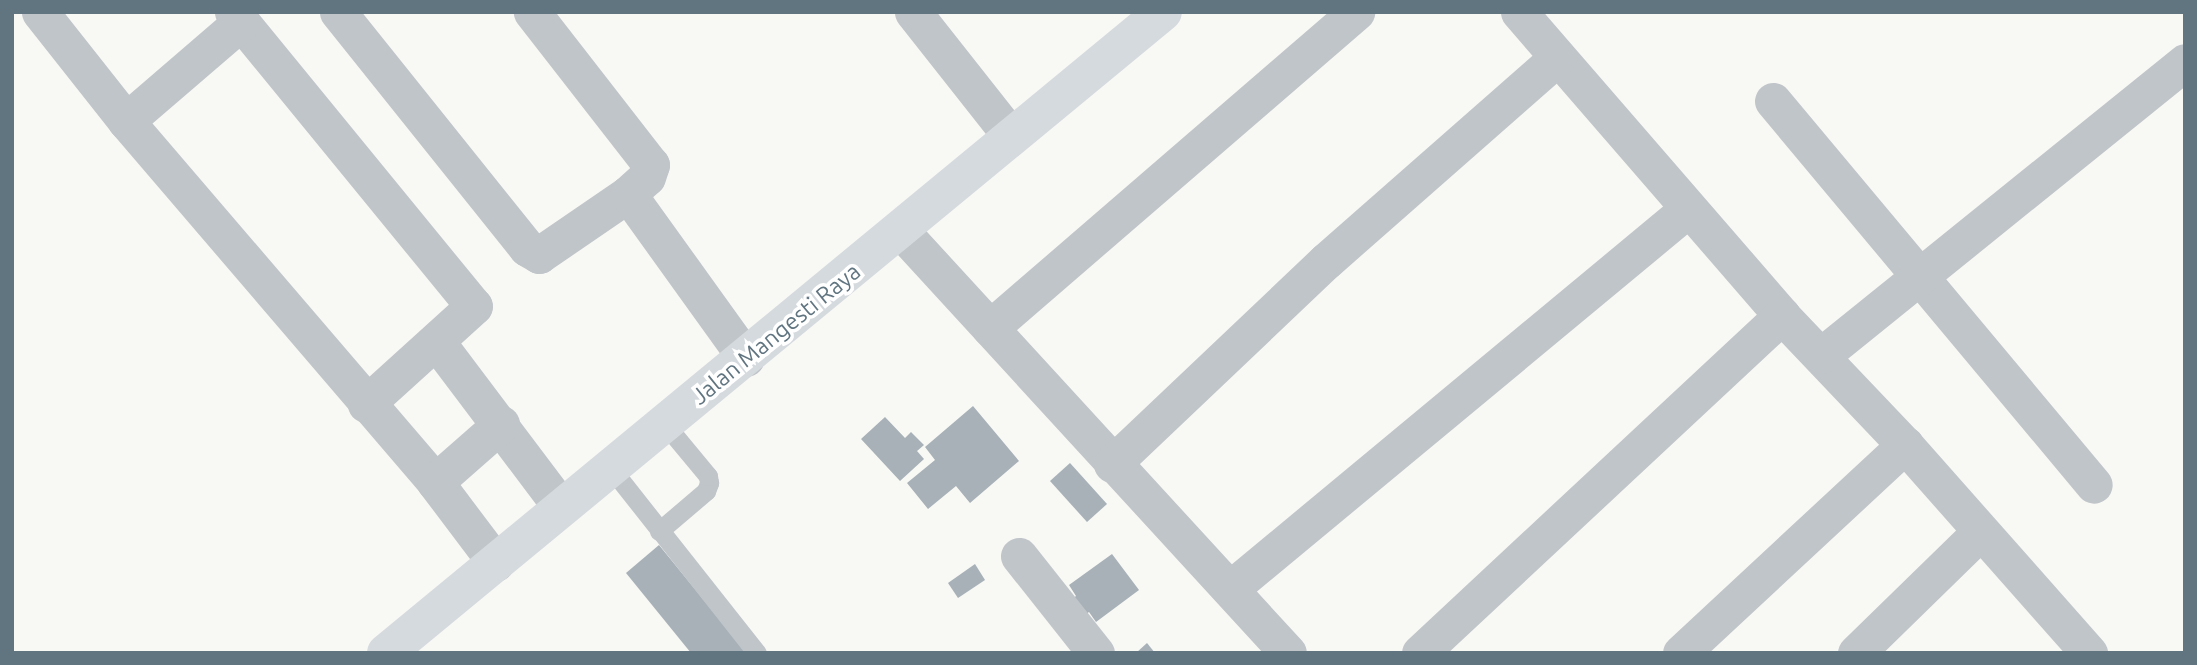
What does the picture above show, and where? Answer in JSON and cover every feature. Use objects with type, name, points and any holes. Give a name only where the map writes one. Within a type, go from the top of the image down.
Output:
[{"type":"street","points":[[40,12],[126,121],[435,482],[496,563]]},
{"type":"street","points":[[338,12],[534,254],[539,255],[628,194],[647,177],[650,160],[532,12]]},
{"type":"street","points":[[913,12],[1011,136]]},
{"type":"street","name":"Jalan Mangesti Raya","points":[[386,653],[610,467],[902,232],[1011,136],[1163,12]]},
{"type":"street","points":[[990,328],[1356,12]]},
{"type":"street","points":[[1519,12],[1782,316],[1905,445],[1979,533],[2089,653]]},
{"type":"street","points":[[126,121],[237,17],[474,306],[366,404]]},
{"type":"street","points":[[1112,464],[1325,261],[1557,58]]},
{"type":"street","points":[[1822,355],[2185,62]]},
{"type":"street","points":[[1773,101],[2094,485]]},
{"type":"street","points":[[628,194],[746,358]]},
{"type":"street","points":[[1230,589],[1688,209]]},
{"type":"street","points":[[902,232],[1112,464],[1230,589],[1283,651]]},
{"type":"street","points":[[1420,653],[1782,316]]},
{"type":"street","points":[[436,341],[561,507]]},
{"type":"street","points":[[435,482],[500,424]]},
{"type":"street","points":[[1681,653],[1905,445]]},
{"type":"street","points":[[1856,653],[1979,533]]},
{"type":"street","points":[[1019,556],[1096,653]]},
{"type":"lane","points":[[659,531],[706,491],[709,483],[708,476],[664,424]]},
{"type":"lane","points":[[610,467],[757,653]]},
{"type":"building","points":[[973,406],[1019,461],[970,503],[956,486],[928,509],[907,483],[935,460],[925,447]]},
{"type":"building","points":[[885,417],[905,438],[911,432],[924,445],[917,451],[924,459],[900,481],[861,439]]},
{"type":"building","points":[[1070,463],[1107,504],[1087,522],[1050,481]]},
{"type":"building","points":[[659,545],[747,653],[691,653],[626,573]]},
{"type":"building","points":[[1112,554],[1139,590],[1096,622],[1089,612],[1082,617],[1070,601],[1076,596],[1069,585]]},
{"type":"building","points":[[975,564],[985,580],[958,598],[948,583]]},
{"type":"building","points":[[1147,643],[1155,653],[1136,653]]}]
